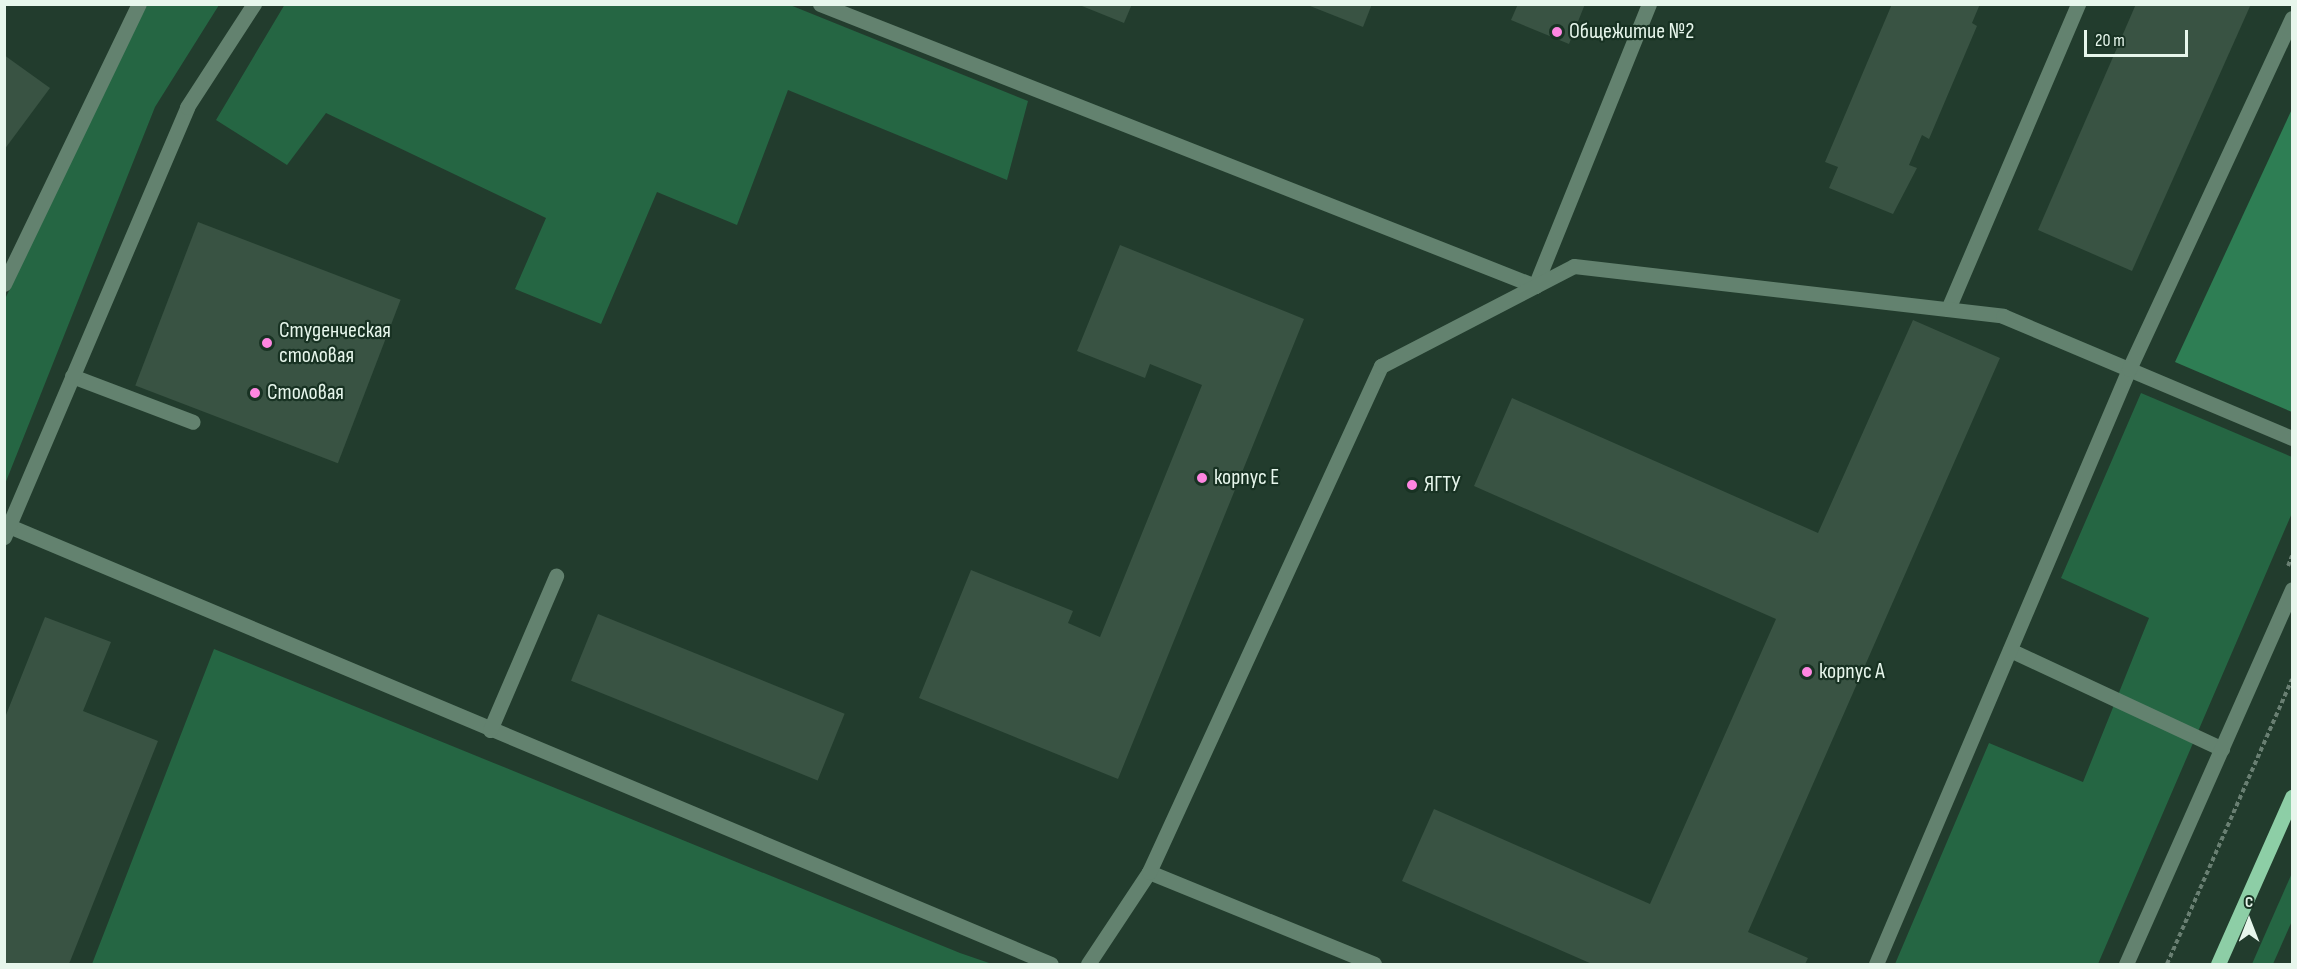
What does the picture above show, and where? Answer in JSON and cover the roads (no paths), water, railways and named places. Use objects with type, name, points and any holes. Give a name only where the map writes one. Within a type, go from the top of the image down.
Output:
[{"type":"main road","points":[[2218,964],[2292,797]]},
{"type":"lane","points":[[4,284],[140,4]]},
{"type":"lane","points":[[254,4],[187,107],[7,532],[1051,964]]},
{"type":"lane","points":[[820,4],[1535,286]]},
{"type":"lane","points":[[1535,286],[1649,4]]},
{"type":"lane","points":[[1948,309],[2078,4]]},
{"type":"lane","points":[[1876,964],[2129,369],[2292,18]]},
{"type":"lane","points":[[1088,964],[1149,872],[1381,366],[1574,266],[2003,316],[2292,438]]},
{"type":"lane","points":[[72,376],[193,422]]},
{"type":"lane","points":[[490,730],[556,576]]},
{"type":"lane","points":[[2126,964],[2292,589]]},
{"type":"lane","points":[[2010,651],[2222,749]]},
{"type":"lane","points":[[1149,872],[1374,964]]},
{"type":"place","name":"Общежитие №2","points":[[1557,32]]},
{"type":"place","name":"Студенческая столовая","points":[[267,343]]},
{"type":"place","name":"Столовая","points":[[255,393]]},
{"type":"place","name":"корпус Е","points":[[1202,478]]},
{"type":"place","name":"ЯГТУ","points":[[1412,485]]},
{"type":"place","name":"корпус А","points":[[1807,672]]}]
